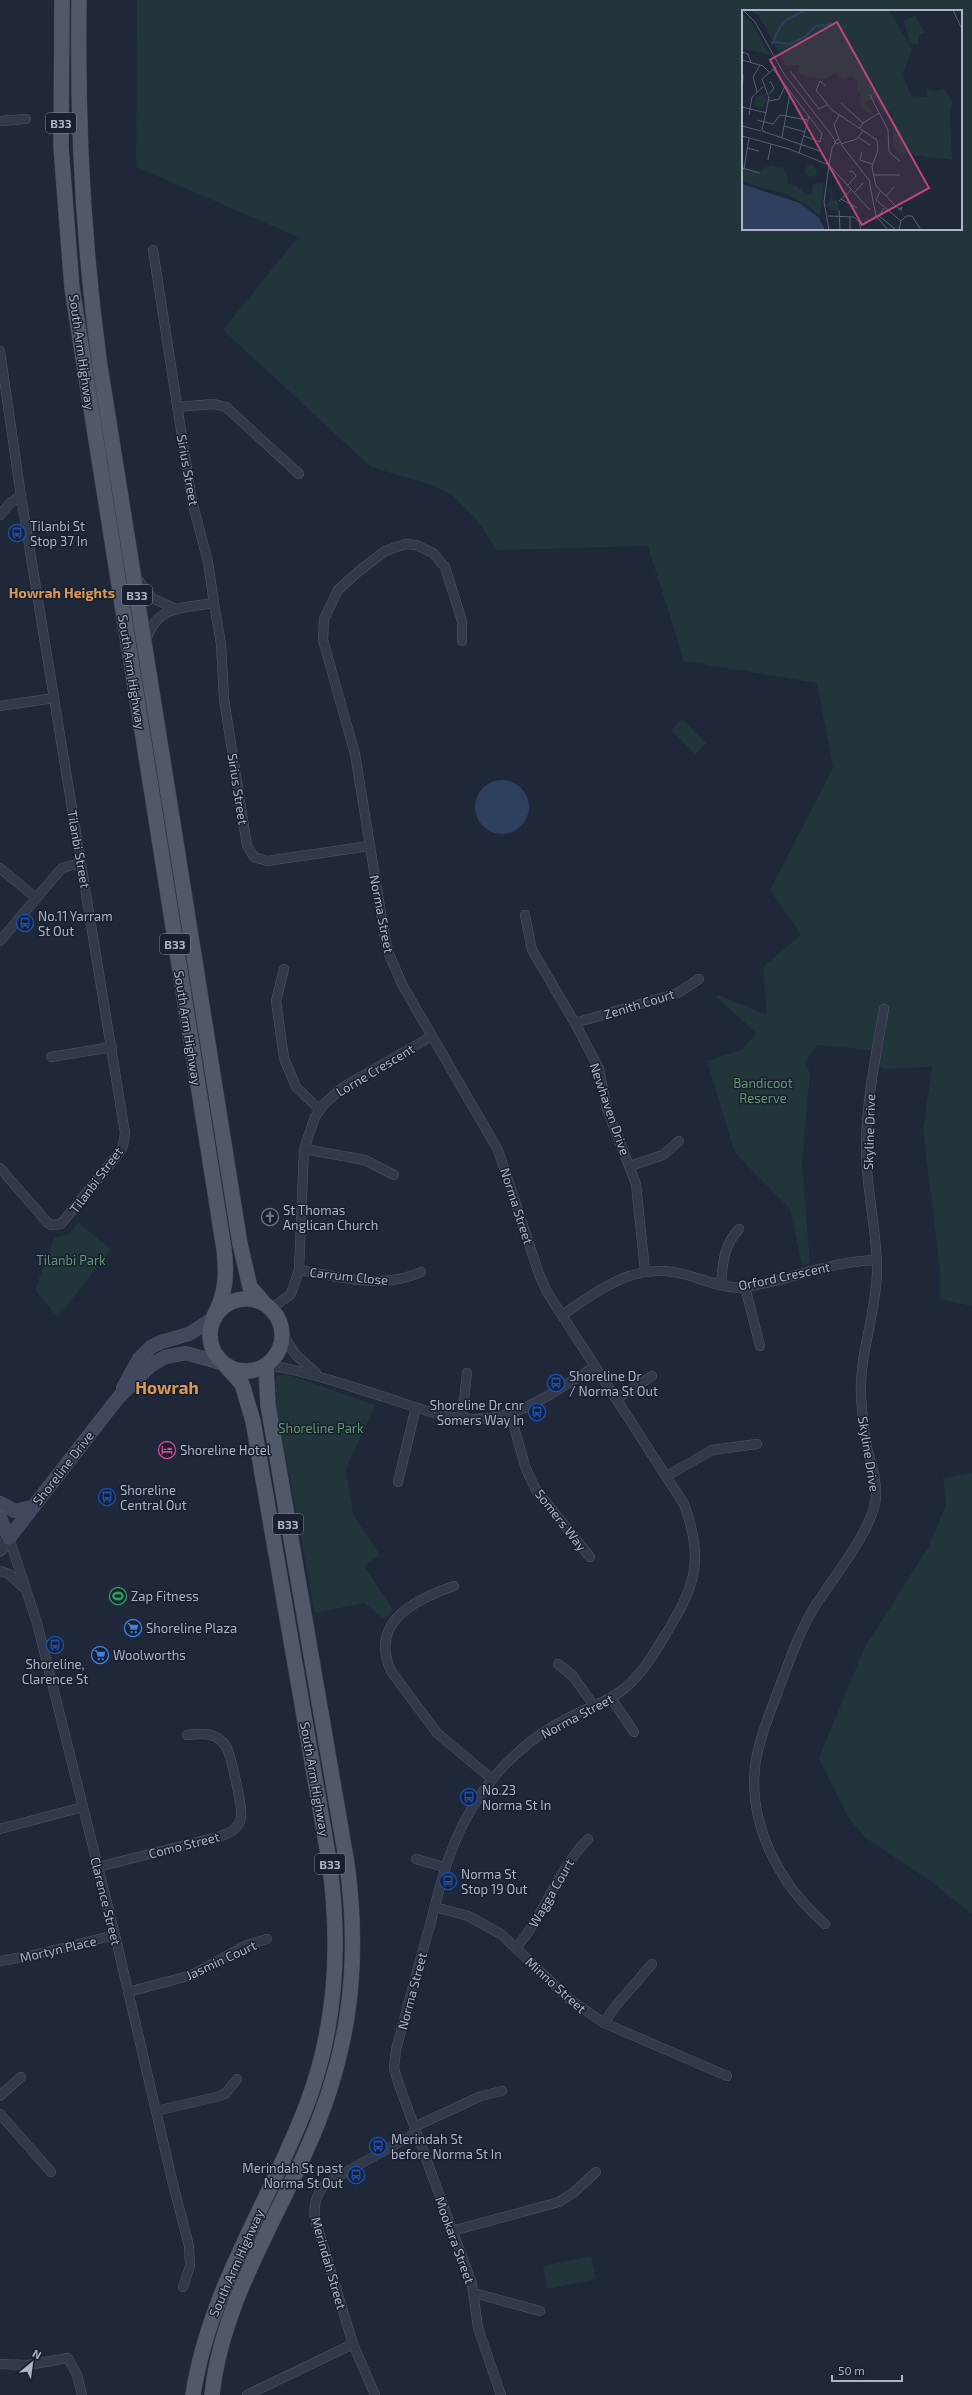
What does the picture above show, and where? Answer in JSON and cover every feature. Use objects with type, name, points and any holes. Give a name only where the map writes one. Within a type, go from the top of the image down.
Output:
[{"type":"main road","name":"South Arm Highway","points":[[62,0],[61,147],[72,288],[224,1249],[225,1284],[222,1300],[213,1317]]},
{"type":"main road","name":"South Arm Highway","points":[[79,0],[78,112],[88,271],[100,366],[240,1244],[250,1286],[267,1305]]},
{"type":"main road","points":[[213,1317],[226,1306],[238,1301],[250,1299],[267,1305]]},
{"type":"main road","name":"B33","points":[[267,1305],[281,1322],[283,1335]]},
{"type":"main road","name":"B33","points":[[213,1317],[209,1336],[211,1348],[225,1364]]},
{"type":"main road","name":"Shoreline Drive","points":[[118,1398],[134,1366],[146,1352],[161,1342],[189,1334],[213,1317]]},
{"type":"main road","points":[[225,1364],[250,1370],[267,1365],[278,1353],[283,1335]]},
{"type":"main road","name":"Shoreline Drive","points":[[9,1538],[118,1398],[150,1366],[165,1356],[191,1353],[225,1364]]},
{"type":"main road","name":"South Arm Highway","points":[[193,2395],[201,2351],[218,2300],[294,2135],[313,2090],[330,2024],[336,1959],[335,1909],[329,1860],[253,1421],[242,1384],[225,1364]]},
{"type":"main road","name":"South Arm Highway","points":[[212,2395],[220,2353],[234,2306],[305,2154],[330,2092],[346,2028],[353,1978],[354,1927],[348,1870],[270,1420],[267,1365]]},
{"type":"main road","points":[[0,1503],[15,1511],[32,1507]]},
{"type":"main road","name":"Clarence Street","points":[[0,1518],[9,1538]]},
{"type":"street","points":[[0,121],[26,119]]},
{"type":"street","name":"Sirius Street","points":[[153,250],[192,501],[208,562],[221,644],[226,713],[250,851],[260,860],[275,861],[369,846]]},
{"type":"street","name":"Tilanbi Street","points":[[0,351],[1,380],[112,1047],[125,1140],[119,1153],[65,1221],[56,1225],[46,1222],[0,1168]]},
{"type":"street","points":[[177,407],[214,404],[226,407],[299,474]]},
{"type":"street","points":[[0,515],[10,503],[21,496]]},
{"type":"street","name":"Norma Street","points":[[415,2130],[398,2082],[394,2062],[435,1907],[444,1867],[461,1827],[492,1779],[536,1738],[560,1722],[611,1698],[633,1681],[650,1660],[682,1609],[691,1586],[696,1553],[692,1528],[684,1504],[594,1367],[539,1274],[498,1150],[403,986],[389,954],[369,846],[355,754],[323,640],[324,618],[327,608],[346,581],[385,550],[405,544],[416,545],[433,553],[445,567],[462,621],[462,641]]},
{"type":"street","points":[[133,573],[152,598],[176,609]]},
{"type":"street","points":[[145,643],[154,620],[176,609],[214,603]]},
{"type":"street","points":[[0,706],[54,698]]},
{"type":"street","points":[[0,941],[62,868],[81,863]]},
{"type":"street","points":[[0,868],[36,898]]},
{"type":"street","name":"Newhaven Drive","points":[[525,915],[532,950],[575,1023],[598,1069],[607,1109],[630,1166],[639,1202],[645,1270]]},
{"type":"street","points":[[284,969],[276,1001],[284,1058],[296,1087],[320,1110]]},
{"type":"street","name":"Zenith Court","points":[[575,1023],[678,993],[699,979]]},
{"type":"street","name":"Skyline Drive","points":[[825,1924],[795,1895],[783,1878],[768,1847],[756,1798],[756,1762],[766,1723],[801,1634],[815,1607],[868,1523],[875,1505],[876,1482],[865,1432],[861,1389],[865,1347],[876,1282],[877,1260],[866,1146],[871,1084],[884,1009]]},
{"type":"street","name":"Lorne Crescent","points":[[267,1305],[291,1294],[299,1270],[304,1149],[310,1130],[320,1110],[343,1087],[432,1036]]},
{"type":"street","points":[[51,1057],[112,1047]]},
{"type":"street","points":[[630,1166],[663,1155],[679,1141]]},
{"type":"street","points":[[304,1149],[365,1160],[394,1175]]},
{"type":"street","points":[[721,1285],[724,1253],[731,1237],[739,1229]]},
{"type":"street","name":"Orford Crescent","points":[[562,1315],[619,1280],[645,1270],[681,1273],[721,1285],[745,1287],[819,1268],[877,1260]]},
{"type":"street","name":"Carrum Close","points":[[299,1270],[371,1281],[390,1282],[404,1280],[421,1272]]},
{"type":"street","points":[[745,1287],[760,1346]]},
{"type":"street","points":[[283,1335],[307,1367],[323,1378]]},
{"type":"street","points":[[267,1365],[294,1370],[323,1378],[445,1416],[482,1419],[510,1413],[545,1398],[594,1367]]},
{"type":"street","points":[[462,1418],[466,1373]]},
{"type":"street","points":[[616,1399],[652,1376]]},
{"type":"street","points":[[398,1482],[416,1407]]},
{"type":"street","name":"Somers Way","points":[[510,1413],[526,1469],[536,1490],[590,1557]]},
{"type":"street","points":[[667,1476],[712,1450],[757,1444]]},
{"type":"street","points":[[0,1550],[9,1538]]},
{"type":"street","name":"Clarence Street","points":[[9,1538],[37,1623],[115,1936],[189,2246],[190,2266],[183,2287]]},
{"type":"street","points":[[0,1571],[9,1574],[26,1589]]},
{"type":"street","points":[[454,1586],[434,1593],[393,1620],[385,1639],[387,1663],[390,1671],[437,1733],[492,1779]]},
{"type":"street","points":[[558,1664],[573,1676],[594,1706]]},
{"type":"street","points":[[611,1698],[634,1732]]},
{"type":"street","name":"Como Street","points":[[98,1867],[222,1836],[229,1833],[239,1824],[241,1810],[226,1746],[222,1740],[210,1734],[187,1735]]},
{"type":"street","points":[[0,1829],[83,1807]]},
{"type":"street","name":"Wagga Court","points":[[516,1948],[526,1936],[572,1856],[588,1839]]},
{"type":"street","points":[[416,1859],[444,1867]]},
{"type":"street","name":"Minno Street","points":[[435,1907],[478,1920],[500,1934],[568,1998],[604,2023],[727,2076]]},
{"type":"street","name":"Mortyn Place","points":[[0,1961],[34,1955],[115,1936]]},
{"type":"street","name":"Jasmin Court","points":[[128,1992],[192,1976],[247,1945],[267,1939]]},
{"type":"street","points":[[604,2023],[614,2008],[652,1964]]},
{"type":"street","points":[[0,2096],[22,2077]]},
{"type":"street","points":[[156,2111],[226,2094],[237,2079]]},
{"type":"street","name":"Merindah Street","points":[[375,2395],[353,2344],[315,2219],[316,2199],[328,2182],[415,2130],[481,2096],[502,2091]]},
{"type":"street","points":[[0,2114],[51,2172]]},
{"type":"street","name":"Mookara Street","points":[[415,2130],[474,2294],[478,2328],[501,2395]]},
{"type":"street","points":[[452,2231],[558,2202],[573,2193],[596,2172]]},
{"type":"street","points":[[474,2294],[540,2311]]},
{"type":"street","points":[[247,2395],[353,2344]]},
{"type":"street","points":[[0,2364],[28,2365],[68,2358],[77,2375],[82,2395]]},
{"type":"green space","name":"Bandicoot Reserve","points":[[137,0],[972,0],[972,1306],[940,1299],[940,1269],[923,1130],[932,1067],[882,1069],[871,1050],[817,1045],[805,1062],[810,1073],[802,1164],[810,1263],[802,1265],[790,1209],[735,1153],[707,1061],[743,1049],[756,1033],[716,997],[719,995],[767,1015],[763,967],[801,935],[770,890],[833,768],[817,683],[684,661],[648,546],[496,550],[477,520],[453,496],[432,485],[371,467],[223,330],[298,237],[136,167]]},
{"type":"green space","points":[[682,719],[706,743],[695,754],[671,730]]},
{"type":"green space","name":"Tilanbi Park","points":[[78,1223],[111,1249],[58,1317],[35,1290],[54,1238],[69,1234]]},
{"type":"green space","name":"Shoreline Park","points":[[278,1375],[289,1375],[375,1405],[346,1469],[353,1515],[380,1555],[364,1566],[393,1610],[384,1619],[364,1603],[315,1613],[277,1410],[275,1382]]},
{"type":"green space","points":[[972,1473],[972,1914],[928,1879],[866,1838],[850,1820],[819,1758],[864,1649],[929,1546],[946,1504],[943,1478]]},
{"type":"green space","points":[[591,2256],[596,2279],[548,2289],[543,2266]]},
{"type":"water","points":[[502,780],[512,782],[521,788],[527,797],[529,807],[527,817],[521,826],[512,832],[502,834],[492,832],[483,826],[477,817],[475,807],[477,797],[483,788],[492,782]]},
{"type":"place","name":"Tilanbi St Stop 37 In","points":[[17,533]]},
{"type":"place","name":"No.11 Yarram St Out","points":[[25,923]]},
{"type":"place","name":"St Thomas Anglican Church","points":[[270,1217]]},
{"type":"place","name":"Shoreline Dr / Norma St Out","points":[[556,1383]]},
{"type":"place","name":"Shoreline Dr cnr Somers Way In","points":[[537,1412]]},
{"type":"place","name":"Shoreline Hotel","points":[[167,1450]]},
{"type":"place","name":"Shoreline Central Out","points":[[107,1497]]},
{"type":"place","name":"Zap Fitness","points":[[118,1596]]},
{"type":"place","name":"Shoreline Plaza","points":[[133,1628]]},
{"type":"place","name":"Shoreline, Clarence St","points":[[55,1645]]},
{"type":"place","name":"Woolworths","points":[[100,1655]]},
{"type":"place","name":"No.23 Norma St In","points":[[469,1797]]},
{"type":"place","name":"Norma St Stop 19 Out","points":[[448,1881]]},
{"type":"place","name":"Merindah St before Norma St In","points":[[378,2146]]},
{"type":"place","name":"Merindah St past Norma St Out","points":[[356,2175]]},
{"type":"district","name":"Howrah Heights","points":[[62,592]]},
{"type":"district","name":"Howrah","points":[[167,1387]]}]
